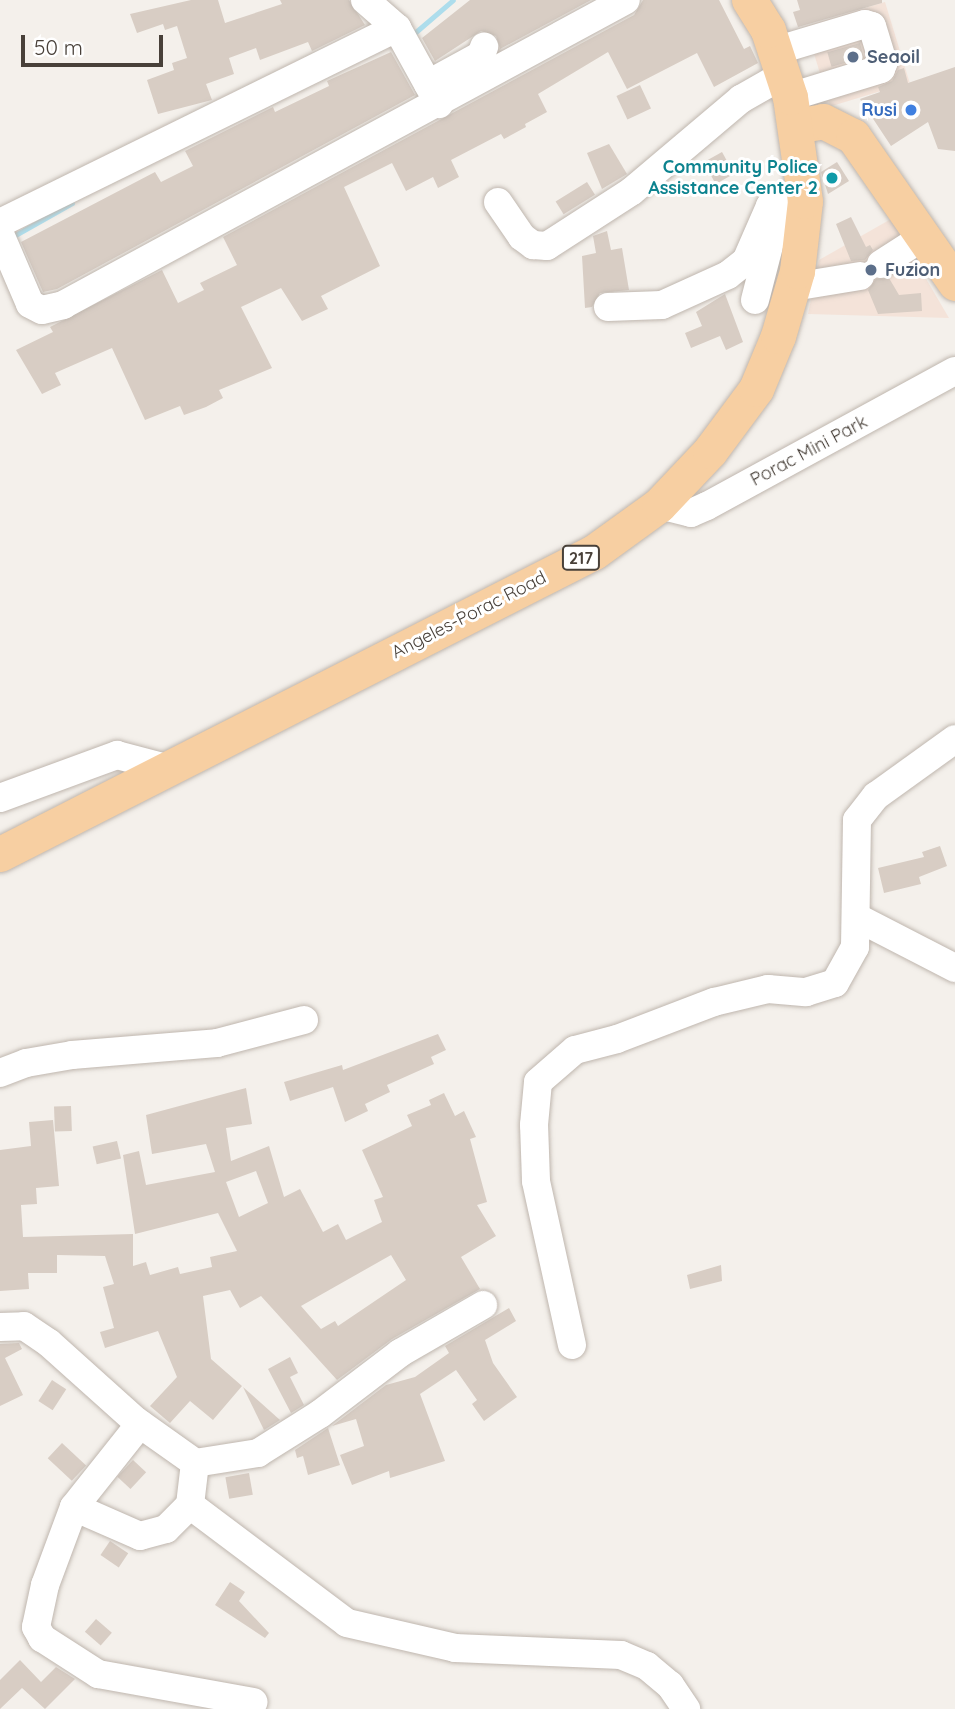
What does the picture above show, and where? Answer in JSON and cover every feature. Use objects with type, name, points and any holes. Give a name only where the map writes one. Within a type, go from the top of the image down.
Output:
[{"type":"main road","name":"Angeles-Porac Road","points":[[0,854],[594,552],[659,505],[710,451],[756,389],[793,288],[786,87],[749,0]]},
{"type":"main road","points":[[786,87],[823,121],[853,136],[955,283]]},
{"type":"street","points":[[365,0],[397,28],[433,94]]},
{"type":"street","points":[[0,234],[30,304],[42,310],[63,304],[433,94],[626,0]]},
{"type":"street","points":[[0,223],[397,28]]},
{"type":"street","points":[[433,94],[484,52],[484,47]]},
{"type":"street","points":[[498,202],[522,237],[533,245],[547,246],[632,191],[741,99],[786,87]]},
{"type":"street","points":[[755,300],[774,241],[791,202]]},
{"type":"street","points":[[608,307],[662,305],[728,275],[746,261],[767,210],[791,202]]},
{"type":"street","points":[[793,288],[871,270],[923,237]]},
{"type":"street","name":"Porac Mini Park","points":[[659,505],[691,513],[955,371]]},
{"type":"street","points":[[572,1345],[536,1181],[534,1125],[538,1082],[575,1050],[617,1039],[715,1002],[768,989],[806,992],[835,984],[855,947],[858,918],[857,820],[876,796],[955,739]]},
{"type":"street","points":[[0,798],[117,755],[166,768]]},
{"type":"street","points":[[858,918],[955,968]]},
{"type":"street","points":[[0,1073],[72,1055],[217,1043],[304,1020]]},
{"type":"street","points":[[0,1327],[24,1326],[49,1343],[140,1424],[195,1463],[258,1453],[320,1415],[400,1353],[483,1305]]},
{"type":"street","points":[[140,1424],[74,1507],[37,1614],[36,1627],[43,1638],[98,1674],[253,1702]]},
{"type":"street","points":[[74,1507],[140,1536],[166,1529],[190,1505],[195,1463]]},
{"type":"street","points":[[190,1505],[347,1623],[455,1648],[621,1655],[647,1666],[670,1685],[686,1709]]},
{"type":"shaded area","points":[[885,2],[910,82],[830,107],[806,26]]},
{"type":"shaded area","points":[[891,219],[949,318],[808,314],[819,260]]},
{"type":"building","points":[[191,0],[218,0],[225,23],[282,4],[280,0],[349,0],[365,25],[312,51],[308,42],[260,60],[256,48],[229,58],[234,74],[206,84],[212,100],[158,114],[147,80],[174,70],[172,63],[187,58],[177,26],[165,30],[163,24],[137,33],[130,14]]},
{"type":"building","points":[[470,0],[591,0],[500,49],[496,36],[481,31],[435,61],[422,38]]},
{"type":"building","points":[[643,0],[719,0],[744,49],[750,46],[758,63],[714,87],[697,53],[627,89],[608,52],[538,94],[547,112],[525,124],[526,127],[504,139],[501,134],[451,160],[459,177],[438,188],[433,177],[406,191],[392,163],[344,187],[380,266],[321,296],[328,309],[302,321],[281,288],[241,307],[272,368],[219,390],[223,398],[206,407],[184,415],[180,406],[145,420],[112,348],[55,373],[61,385],[42,394],[16,350],[53,332],[50,327],[162,270],[178,303],[204,290],[200,283],[237,265],[223,237],[634,15]]},
{"type":"building","points":[[797,0],[882,0],[882,3],[798,27],[793,12],[800,10]]},
{"type":"building","points":[[860,43],[864,57],[831,67],[827,52]]},
{"type":"building","points":[[391,52],[415,95],[57,289],[43,292],[21,242],[155,172],[161,182],[193,166],[185,151],[273,107],[275,112],[329,86],[327,81]]},
{"type":"building","name":"Rusi","points":[[955,67],[955,151],[938,149],[928,122],[891,146],[860,99],[880,92],[878,87],[892,81],[898,70],[904,68],[908,83]]},
{"type":"building","points":[[640,85],[651,109],[627,120],[616,96]]},
{"type":"building","points":[[609,144],[627,174],[602,189],[587,153]]},
{"type":"building","points":[[722,152],[734,174],[716,184],[704,162]]},
{"type":"building","name":"Community Police Assistance Center 2","points":[[837,162],[849,181],[828,194],[821,172]]},
{"type":"building","points":[[587,182],[595,195],[564,214],[556,202]]},
{"type":"building","points":[[851,217],[866,247],[870,245],[873,250],[865,260],[851,261],[836,224]]},
{"type":"building","points":[[607,231],[611,250],[622,248],[629,290],[600,293],[592,307],[585,308],[582,256],[596,253],[593,236]]},
{"type":"building","points":[[889,278],[899,295],[921,293],[922,311],[878,314],[868,290],[876,279]]},
{"type":"building","points":[[725,294],[743,342],[726,350],[720,336],[691,348],[685,333],[702,326],[696,312]]},
{"type":"building","points":[[940,846],[947,866],[919,877],[921,884],[884,893],[878,868],[924,857],[922,852]]},
{"type":"building","points":[[438,1034],[446,1050],[431,1057],[434,1064],[387,1085],[390,1092],[365,1104],[368,1111],[345,1122],[333,1087],[290,1101],[284,1082],[342,1065],[343,1070]]},
{"type":"building","points":[[246,1088],[252,1124],[226,1128],[231,1161],[269,1146],[284,1197],[300,1189],[323,1232],[338,1224],[346,1240],[382,1222],[374,1200],[383,1197],[362,1150],[412,1126],[407,1115],[431,1105],[429,1100],[444,1093],[455,1116],[464,1111],[476,1137],[470,1139],[487,1202],[477,1205],[496,1236],[461,1257],[480,1289],[392,1339],[337,1380],[261,1296],[240,1308],[230,1290],[203,1296],[211,1359],[242,1386],[213,1420],[190,1401],[170,1423],[150,1406],[177,1377],[158,1331],[105,1348],[100,1332],[114,1328],[103,1287],[114,1284],[105,1256],[57,1255],[57,1273],[28,1273],[29,1289],[0,1291],[0,1150],[31,1146],[29,1122],[53,1120],[59,1186],[36,1188],[37,1204],[21,1205],[23,1237],[133,1234],[133,1266],[146,1262],[150,1275],[178,1267],[180,1274],[212,1267],[210,1257],[237,1251],[218,1213],[135,1234],[123,1155],[139,1151],[146,1185],[215,1172],[206,1144],[152,1154],[146,1115]],"holes":[[[256,1171],[268,1203],[239,1217],[226,1182]],[[391,1255],[406,1280],[338,1326],[335,1321],[321,1329],[301,1306]]]},
{"type":"building","points":[[71,1106],[72,1131],[55,1132],[54,1107]]},
{"type":"building","points":[[117,1141],[121,1159],[97,1164],[93,1147]]},
{"type":"building","points":[[721,1265],[722,1281],[690,1289],[687,1275]]},
{"type":"building","points":[[509,1308],[516,1321],[485,1340],[493,1363],[517,1397],[484,1421],[472,1404],[477,1400],[456,1370],[420,1394],[445,1461],[390,1478],[389,1471],[352,1485],[340,1455],[364,1446],[356,1419],[332,1426],[386,1385],[415,1377],[449,1353],[445,1346]]},
{"type":"building","points":[[19,1343],[22,1349],[5,1358],[23,1395],[0,1406],[0,1344]]},
{"type":"building","points":[[290,1357],[298,1373],[290,1377],[304,1405],[291,1413],[268,1369]]},
{"type":"building","points":[[52,1380],[66,1389],[53,1410],[38,1401]]},
{"type":"building","points":[[243,1387],[280,1420],[264,1430]]},
{"type":"building","points":[[328,1428],[340,1465],[308,1475],[303,1456],[297,1458],[295,1450]]},
{"type":"building","points":[[62,1443],[86,1466],[72,1481],[48,1458]]},
{"type":"building","points":[[133,1460],[146,1472],[130,1489],[117,1477]]},
{"type":"building","points":[[249,1473],[253,1495],[229,1499],[225,1477]]},
{"type":"building","points":[[110,1541],[128,1553],[119,1567],[100,1555]]},
{"type":"building","points":[[230,1582],[245,1592],[239,1601],[269,1633],[265,1638],[215,1605]]},
{"type":"building","points":[[96,1619],[112,1633],[101,1646],[85,1632]]},
{"type":"building","points":[[20,1660],[41,1682],[56,1667],[75,1679],[45,1709],[22,1688],[0,1709],[0,1680]]},
{"type":"waterway","points":[[411,36],[453,0]]},
{"type":"waterway","points":[[10,238],[72,203]]},
{"type":"place","name":"Seaoil","points":[[853,57]]},
{"type":"place","name":"Rusi","points":[[911,110]]},
{"type":"place","name":"Community Police Assistance Center 2","points":[[832,178]]},
{"type":"place","name":"Fuzion","points":[[871,270]]}]
